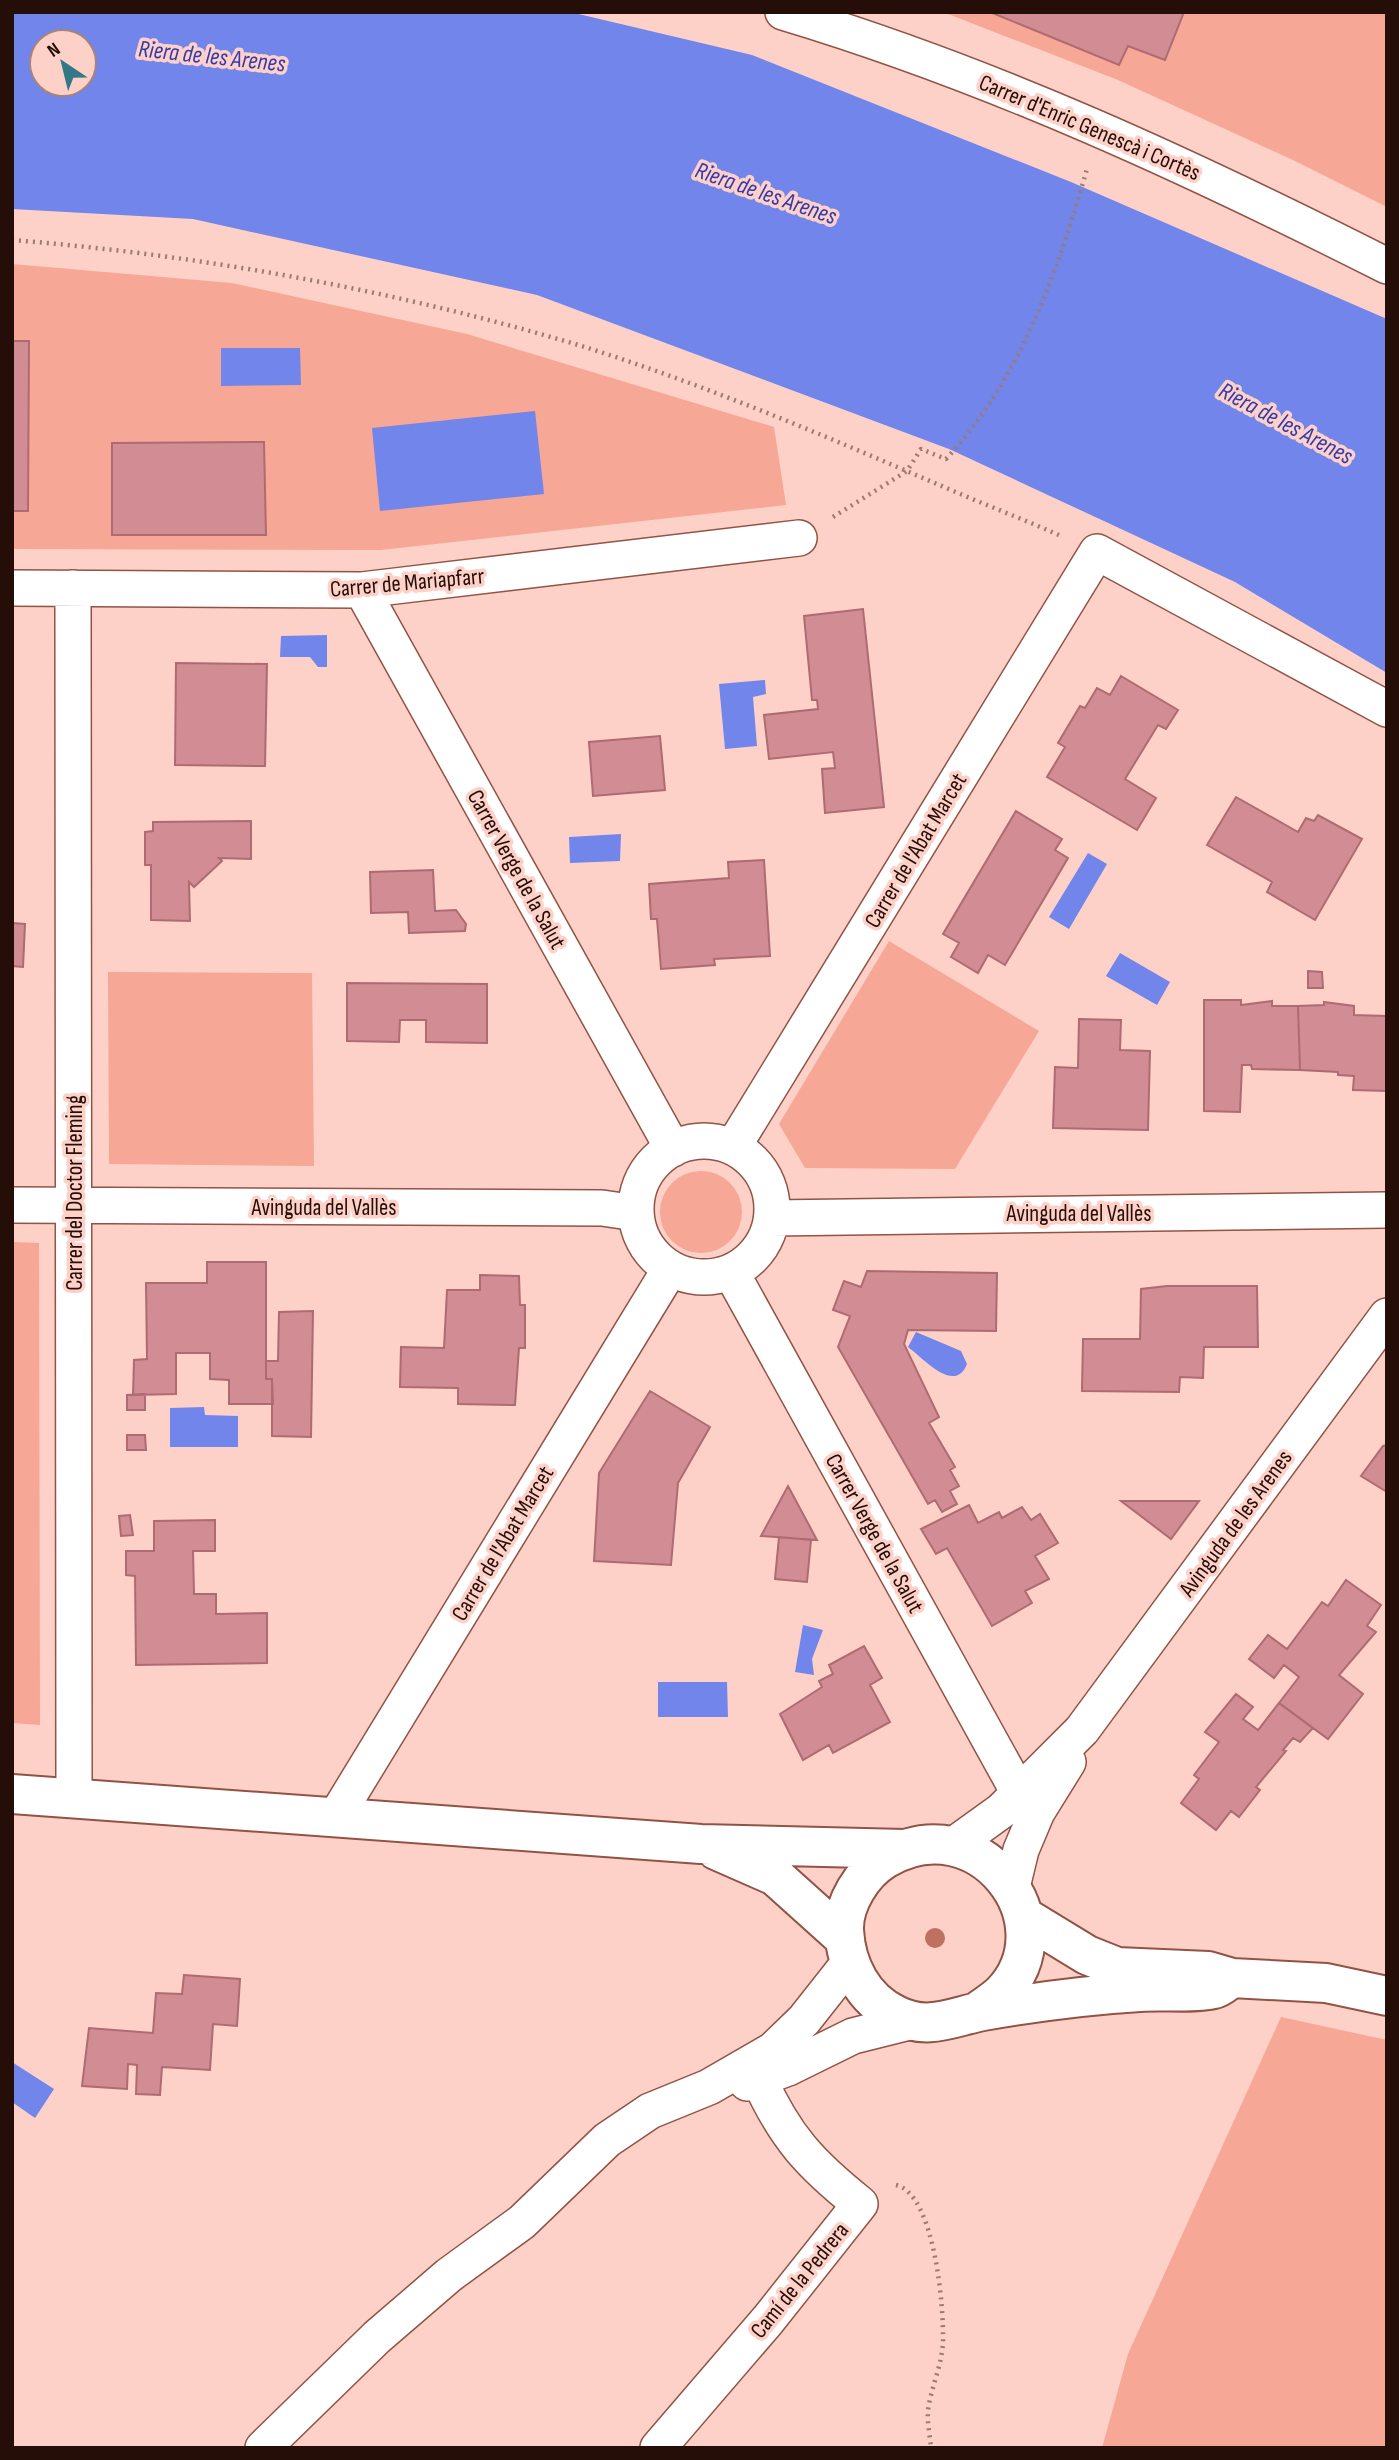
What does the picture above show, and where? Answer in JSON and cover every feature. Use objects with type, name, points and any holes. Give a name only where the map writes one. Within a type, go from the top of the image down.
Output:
[{"type":"street","name":"Carrer d'Enric Genescà i Cortès","points":[[783,12],[929,60],[1077,119],[1259,202],[1387,266]]},
{"type":"street","name":"Carrer de Mariapfarr","points":[[12,588],[362,590],[799,538]]},
{"type":"street","points":[[1097,552],[1387,709]]},
{"type":"street","name":"Carrer de l'Abat Marcet","points":[[733,1147],[1097,552]]},
{"type":"street","name":"Carrer del Doctor Fleming","points":[[73,588],[74,1798]]},
{"type":"street","name":"Carrer Verge de la Salut","points":[[362,590],[673,1149]]},
{"type":"street","points":[[692,1142],[713,1142],[733,1147],[759,1168],[768,1184],[772,1217],[765,1240],[751,1259],[731,1272],[700,1277],[670,1269],[652,1254],[641,1235],[636,1213],[638,1194],[645,1175],[657,1160],[673,1149],[692,1142]]},
{"type":"street","name":"Avinguda del Vallès","points":[[12,1205],[602,1208],[636,1213]]},
{"type":"street","name":"Avinguda del Vallès","points":[[772,1217],[1387,1210]]},
{"type":"street","name":"Carrer de l'Abat Marcet","points":[[335,1818],[670,1269]]},
{"type":"street","name":"Carrer Verge de la Salut","points":[[731,1272],[1019,1793]]},
{"type":"street","name":"Avinguda de les Arenes","points":[[951,1847],[977,1831],[1083,1730],[1387,1316]]},
{"type":"street","name":"Avinguda de les Arenes","points":[[1018,1902],[1021,1850],[1037,1812],[1060,1778],[1083,1730]]},
{"type":"street","points":[[12,1794],[701,1844],[905,1849]]},
{"type":"street","points":[[701,1844],[775,1876],[847,1951],[871,1998],[897,2016],[913,2021],[931,2024],[949,2022],[977,2012],[1113,1993],[1215,1989],[1232,1978]]},
{"type":"street","points":[[262,2448],[377,2337],[449,2275],[522,2222],[607,2140],[650,2112],[709,2087],[773,2050],[804,2020],[847,1951],[844,1920],[863,1878],[883,1860],[905,1849],[927,1844],[951,1847],[966,1849],[985,1859],[1018,1902],[1087,1955],[1117,1967],[1160,1971],[1208,1971],[1232,1978],[1326,1983],[1387,1996]]},
{"type":"street","points":[[977,2012],[1002,1993],[1015,1974],[1024,1946],[1018,1902]]},
{"type":"street","points":[[709,2087],[743,2085],[853,2036],[913,2021]]},
{"type":"street","name":"Camí de la Pedrera","points":[[658,2448],[768,2320],[860,2204],[804,2156],[776,2116],[759,2079]]},
{"type":"path","points":[[799,538],[907,471],[921,449],[946,459],[974,429],[995,398],[1037,317],[1069,232],[1088,167]]},
{"type":"path","points":[[12,240],[160,255],[337,287],[506,325],[588,349],[731,398],[1097,552]]},
{"type":"path","points":[[860,2204],[881,2181],[901,2186],[921,2208],[938,2269],[943,2343],[928,2413],[931,2448]]},
{"type":"shaded area","points":[[943,12],[1387,12],[1387,207],[1295,161],[1118,80]]},
{"type":"shaded area","points":[[12,264],[232,283],[467,334],[774,427],[786,505],[381,550],[12,549]]},
{"type":"shaded area","points":[[889,941],[1039,1031],[955,1169],[805,1168],[779,1124]]},
{"type":"shaded area","points":[[108,972],[312,973],[314,1166],[109,1164]]},
{"type":"shaded area","points":[[701,1171],[717,1174],[730,1183],[739,1196],[742,1212],[739,1228],[730,1241],[717,1250],[701,1253],[685,1250],[672,1241],[663,1228],[660,1212],[663,1196],[672,1183],[685,1174]]},
{"type":"shaded area","points":[[12,1242],[39,1243],[40,1725],[12,1723]]},
{"type":"shaded area","points":[[1281,2017],[1387,2040],[1387,2448],[1102,2448],[1128,2354]]},
{"type":"water","name":"Riera de les Arenes","points":[[12,12],[570,12],[752,55],[1071,182],[1387,319],[1387,673],[1235,582],[949,449],[537,295],[193,219],[12,209]]},
{"type":"water","points":[[221,348],[300,348],[301,385],[221,386]]},
{"type":"water","points":[[535,411],[544,494],[380,511],[372,428]]},
{"type":"water","points":[[327,635],[327,667],[318,667],[310,657],[280,657],[281,636]]},
{"type":"water","points":[[765,680],[766,694],[753,697],[757,746],[725,749],[719,684]]},
{"type":"water","points":[[621,834],[620,861],[570,863],[569,837]]},
{"type":"water","points":[[1088,853],[1107,864],[1069,929],[1049,917]]},
{"type":"water","points":[[1120,953],[1170,982],[1157,1005],[1106,976]]},
{"type":"water","points":[[916,1332],[961,1351],[967,1364],[962,1373],[947,1375],[908,1347]]},
{"type":"water","points":[[204,1407],[205,1415],[238,1416],[238,1447],[170,1447],[170,1408]]},
{"type":"water","points":[[803,1625],[823,1630],[812,1659],[814,1675],[795,1672]]},
{"type":"water","points":[[658,1682],[727,1682],[728,1717],[658,1717]]},
{"type":"water","points":[[12,2062],[54,2089],[35,2118],[12,2102]]},
{"type":"building","points":[[990,12],[1184,12],[1165,60],[1128,46],[1119,65]]},
{"type":"building","points":[[12,341],[29,341],[28,511],[12,511]]},
{"type":"building","points":[[264,442],[266,535],[112,535],[112,443]]},
{"type":"building","points":[[863,609],[884,807],[825,813],[822,769],[835,768],[833,752],[769,759],[764,715],[818,709],[817,700],[812,700],[804,616]]},
{"type":"building","points":[[176,663],[267,664],[265,766],[175,765]]},
{"type":"building","points":[[1121,676],[1178,710],[1166,729],[1158,725],[1125,779],[1156,798],[1137,830],[1047,777],[1065,747],[1058,743],[1080,706],[1085,708],[1097,688],[1110,695]]},
{"type":"building","points":[[660,736],[665,790],[593,796],[589,742]]},
{"type":"building","points":[[1236,797],[1298,832],[1306,818],[1314,821],[1318,815],[1362,839],[1315,920],[1267,892],[1272,882],[1207,845]]},
{"type":"building","points":[[1016,811],[1062,839],[1055,850],[1068,858],[1005,965],[988,955],[978,973],[951,957],[959,943],[943,934]]},
{"type":"building","points":[[251,821],[251,859],[219,858],[222,861],[194,887],[189,882],[190,921],[151,920],[151,865],[145,865],[145,832],[153,831],[153,822]]},
{"type":"building","points":[[764,860],[770,956],[714,959],[715,965],[661,969],[657,919],[651,919],[649,884],[729,878],[728,862]]},
{"type":"building","points":[[433,870],[435,911],[456,910],[466,924],[465,931],[409,933],[408,912],[371,913],[370,872]]},
{"type":"building","points":[[12,923],[25,924],[23,967],[12,966]]},
{"type":"building","points":[[1308,971],[1322,972],[1323,988],[1308,988]]},
{"type":"building","points":[[347,983],[487,984],[487,1043],[426,1042],[426,1020],[400,1020],[399,1042],[347,1041]]},
{"type":"building","points":[[1204,1000],[1241,1000],[1241,1005],[1272,1001],[1272,1006],[1298,1006],[1300,1070],[1252,1069],[1251,1065],[1242,1065],[1240,1112],[1204,1111]]},
{"type":"building","points":[[1324,1002],[1354,1006],[1354,1015],[1387,1016],[1387,1091],[1353,1090],[1354,1076],[1338,1075],[1338,1072],[1300,1070],[1298,1006],[1324,1005]]},
{"type":"building","points":[[1079,1019],[1121,1020],[1120,1050],[1150,1051],[1148,1130],[1053,1128],[1055,1067],[1078,1068]]},
{"type":"building","points":[[207,1262],[266,1262],[266,1379],[272,1379],[273,1404],[229,1404],[229,1380],[210,1379],[210,1353],[176,1353],[176,1394],[133,1395],[134,1360],[147,1359],[146,1283],[207,1283]]},
{"type":"building","points":[[867,1271],[997,1273],[996,1331],[908,1330],[904,1344],[939,1417],[929,1423],[955,1467],[950,1470],[959,1486],[950,1491],[957,1504],[942,1512],[935,1500],[928,1504],[838,1347],[850,1316],[833,1310],[844,1281],[861,1287]]},
{"type":"building","points":[[480,1275],[519,1276],[520,1305],[525,1305],[525,1348],[519,1348],[515,1405],[458,1404],[458,1388],[400,1387],[401,1347],[444,1348],[447,1290],[480,1290]]},
{"type":"building","points":[[1167,1286],[1257,1286],[1258,1347],[1204,1347],[1203,1378],[1180,1377],[1179,1392],[1082,1391],[1083,1339],[1140,1339],[1141,1289]]},
{"type":"building","points":[[313,1311],[311,1437],[272,1436],[272,1379],[266,1379],[266,1361],[278,1361],[279,1312]]},
{"type":"building","points":[[650,1391],[710,1427],[678,1483],[671,1565],[594,1561],[599,1473]]},
{"type":"building","points":[[145,1394],[145,1410],[127,1410],[127,1395]]},
{"type":"building","points":[[127,1435],[145,1435],[146,1450],[127,1450]]},
{"type":"building","points":[[1387,1445],[1387,1492],[1361,1476],[1383,1446]]},
{"type":"building","points":[[788,1486],[817,1540],[761,1536]]},
{"type":"building","points":[[1121,1501],[1199,1501],[1171,1539]]},
{"type":"building","points":[[969,1505],[978,1523],[999,1512],[1002,1518],[1022,1507],[1031,1520],[1040,1514],[1058,1543],[1035,1556],[1049,1579],[1025,1591],[1032,1603],[992,1626],[947,1548],[936,1554],[921,1529]]},
{"type":"building","points":[[130,1515],[133,1535],[121,1536],[119,1516]]},
{"type":"building","points":[[215,1520],[215,1551],[193,1551],[194,1594],[216,1594],[216,1614],[267,1613],[267,1663],[136,1665],[135,1576],[126,1575],[126,1551],[154,1551],[154,1521]]},
{"type":"building","points":[[779,1537],[811,1540],[807,1582],[775,1579]]},
{"type":"building","points":[[1346,1580],[1381,1605],[1367,1626],[1376,1632],[1339,1675],[1363,1694],[1328,1739],[1279,1703],[1299,1677],[1284,1665],[1274,1678],[1249,1659],[1268,1635],[1287,1649],[1322,1602],[1328,1606]]},
{"type":"building","points":[[864,1646],[882,1678],[870,1685],[890,1722],[833,1753],[829,1745],[803,1760],[780,1714],[822,1687],[819,1681],[833,1674],[829,1665]]},
{"type":"building","points":[[1236,1694],[1253,1707],[1243,1719],[1258,1730],[1279,1703],[1313,1728],[1300,1742],[1293,1738],[1283,1750],[1286,1751],[1256,1787],[1260,1790],[1239,1817],[1231,1811],[1216,1830],[1181,1803],[1199,1779],[1194,1775],[1219,1742],[1205,1732]]},
{"type":"building","points":[[184,1975],[240,1979],[237,2026],[213,2024],[210,2070],[162,2067],[160,2095],[136,2094],[137,2065],[128,2064],[127,2089],[82,2086],[89,2028],[153,2033],[156,1993],[182,1994]]}]
